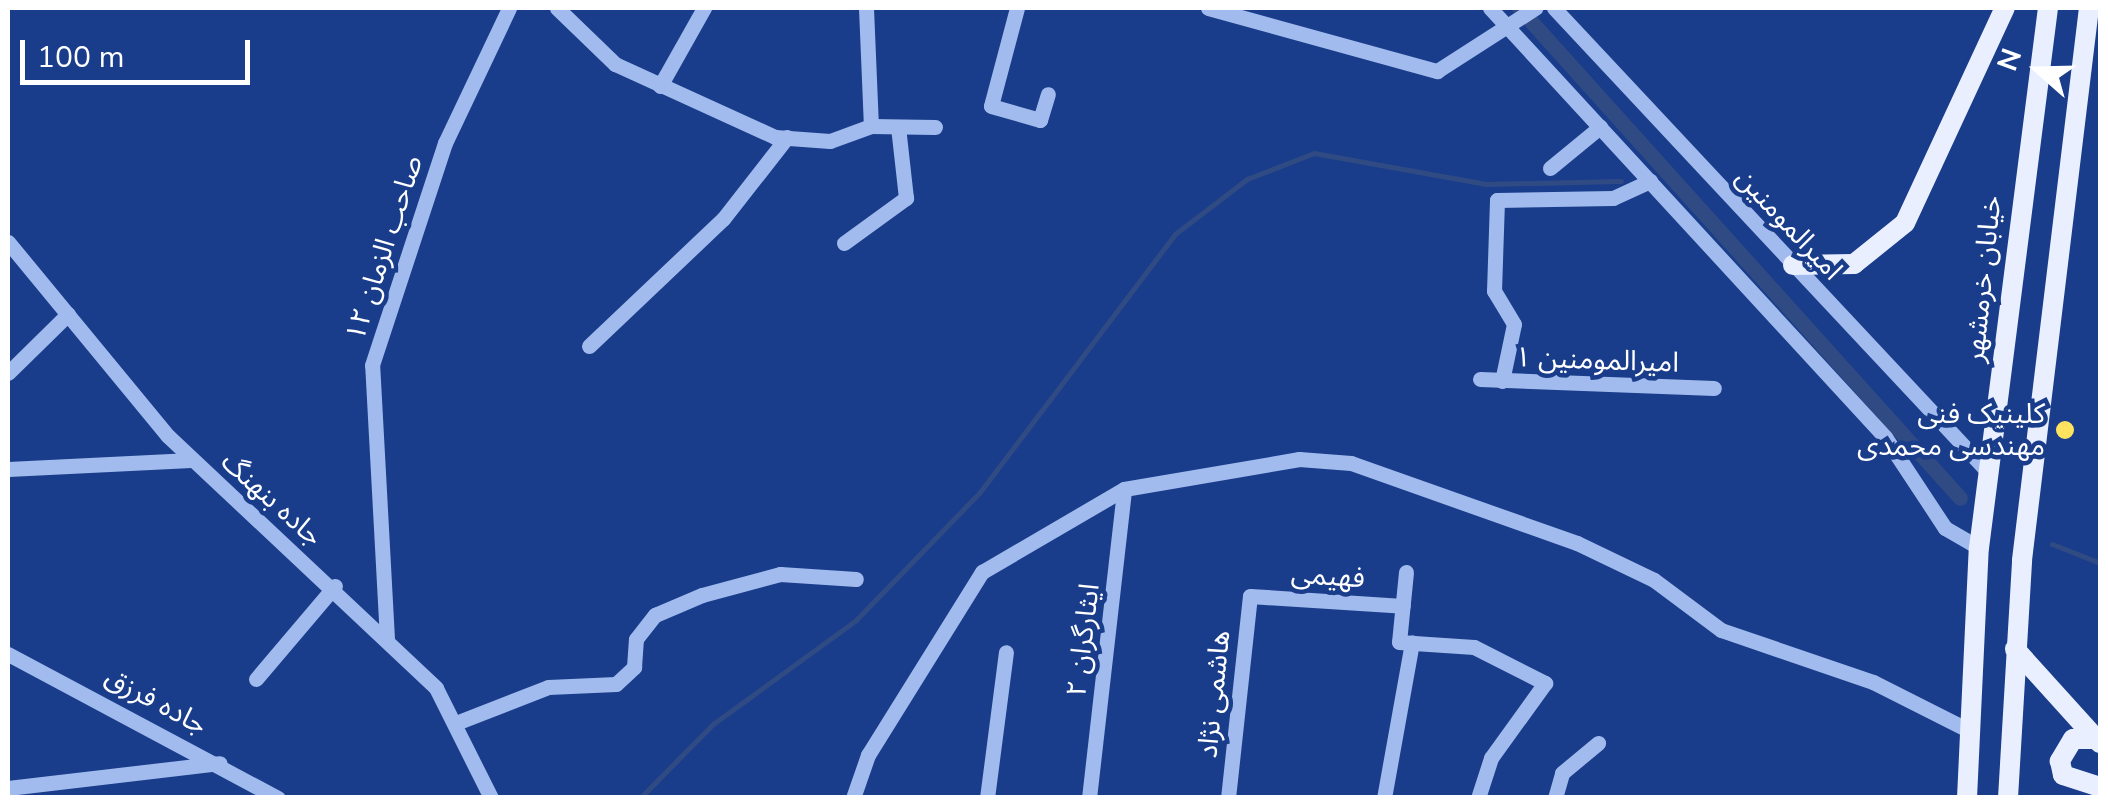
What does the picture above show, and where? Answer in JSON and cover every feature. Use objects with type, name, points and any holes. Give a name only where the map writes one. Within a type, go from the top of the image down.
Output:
[{"type":"main road","points":[[1793,265],[1854,264],[1905,223],[2005,8]]},
{"type":"main road","name":"خیابان خرمشهر","points":[[1967,798],[1979,548],[2048,8]]},
{"type":"main road","points":[[2008,798],[2015,649],[2089,8]]},
{"type":"main road","points":[[2015,649],[2097,740]]},
{"type":"main road","points":[[2097,740],[2074,739],[2060,761],[2063,776],[2100,788]]},
{"type":"main road","points":[[2076,798],[2100,788]]},
{"type":"street","name":"صاحب الزمان ۱۲","points":[[387,640],[372,365],[445,144],[510,8]]},
{"type":"street","points":[[557,8],[615,64],[788,137],[830,141],[871,126],[934,127]]},
{"type":"street","points":[[660,86],[704,8]]},
{"type":"street","points":[[866,8],[871,126]]},
{"type":"street","points":[[1017,8],[991,106],[1040,120],[1048,94]]},
{"type":"street","points":[[1208,8],[1437,70],[1510,28],[1535,8]]},
{"type":"street","points":[[1490,8],[1885,437],[1945,528],[1979,548]]},
{"type":"street","name":"امیرالمومنین","points":[[1554,8],[1989,473]]},
{"type":"street","points":[[844,244],[906,198],[898,127]]},
{"type":"street","points":[[1550,168],[1600,128]]},
{"type":"street","points":[[589,346],[723,219],[788,137]]},
{"type":"street","points":[[1502,381],[1514,324],[1494,291],[1498,200],[1613,198],[1650,181]]},
{"type":"street","name":"جاده بنهنگ","points":[[8,242],[191,460],[335,586],[460,721],[491,798]]},
{"type":"street","points":[[8,374],[68,314]]},
{"type":"street","name":"امیرالمومنین ۱","points":[[1480,378],[1714,388]]},
{"type":"street","points":[[853,798],[868,755],[966,590],[1006,554],[1124,489],[1299,459],[1351,463],[1577,543],[1654,580],[1732,635],[1872,682],[1968,730]]},
{"type":"street","points":[[8,469],[191,460]]},
{"type":"street","name":"ایثارگران ۲","points":[[1089,798],[1124,489]]},
{"type":"street","points":[[1384,798],[1405,643],[1406,572]]},
{"type":"street","points":[[460,721],[548,687],[616,684],[634,667],[636,639],[654,615],[702,595],[780,574],[856,578]]},
{"type":"street","points":[[256,679],[335,586]]},
{"type":"street","name":"فهیمی","points":[[1250,596],[1403,606]]},
{"type":"street","name":"هاشمی نژاد","points":[[1233,795],[1250,596]]},
{"type":"street","points":[[1405,643],[1486,652],[1545,683],[1491,758],[1478,798]]},
{"type":"street","points":[[987,798],[1006,652]]},
{"type":"street","name":"جاده فرزق","points":[[8,654],[220,763],[278,798]]},
{"type":"street","points":[[1555,798],[1562,772],[1598,743]]},
{"type":"street","points":[[8,788],[220,763]]},
{"type":"waterway","points":[[1519,8],[1960,498]]},
{"type":"waterway","points":[[640,798],[713,724],[856,620],[980,492],[1175,234],[1247,179],[1314,153],[1486,184],[1621,181]]},
{"type":"waterway","points":[[2052,544],[2100,563]]},
{"type":"place","name":"کلینیک فنی مهندسی محمدی","points":[[2065,430]]}]
